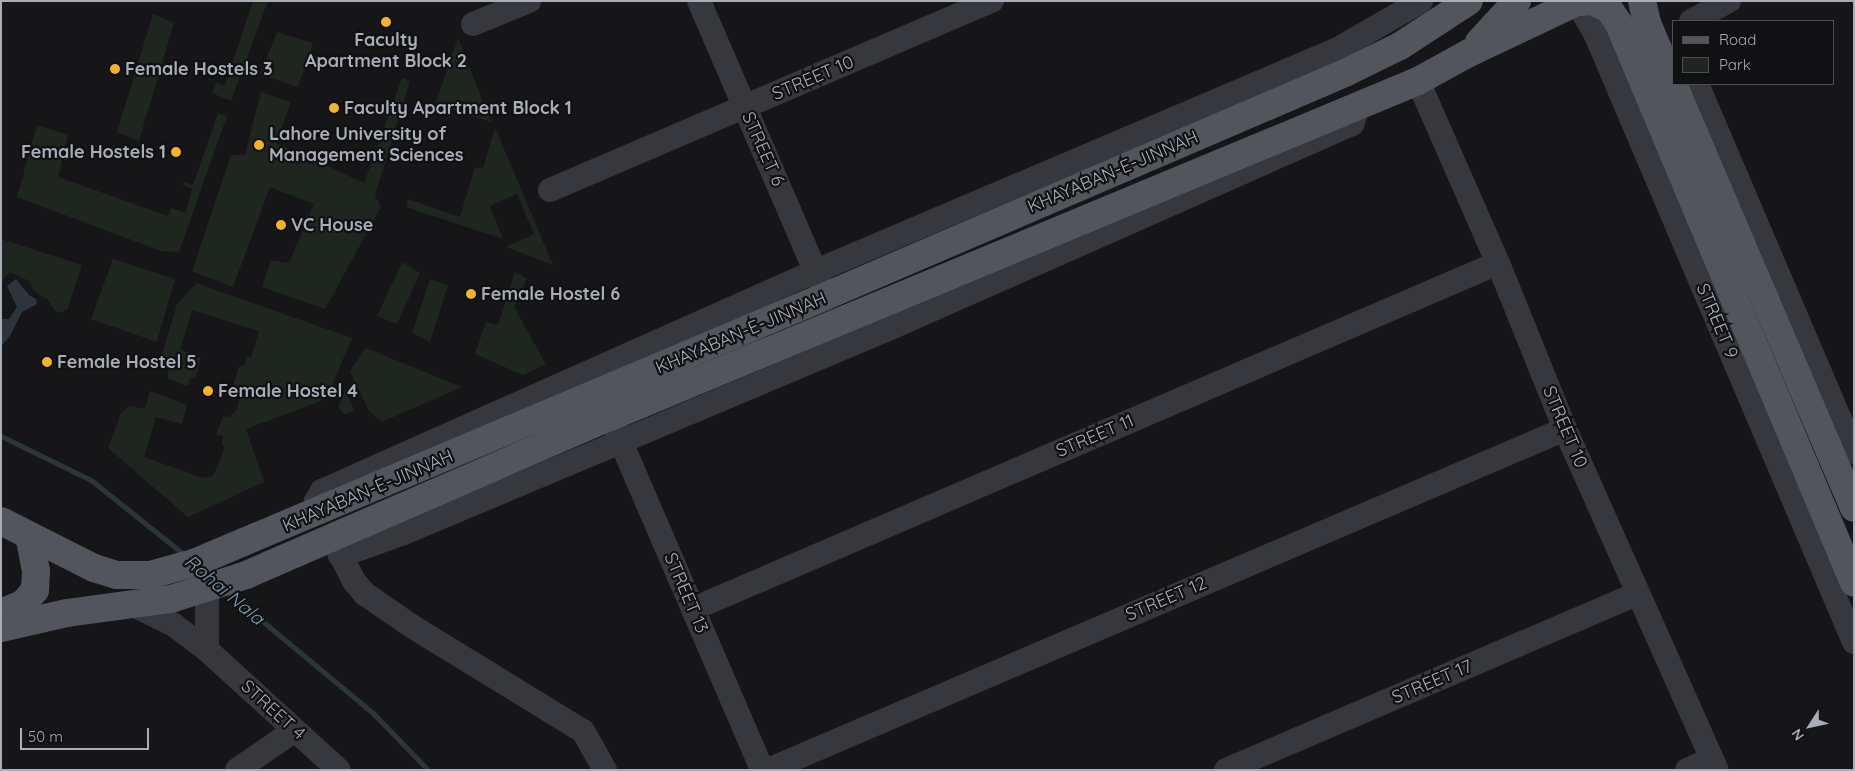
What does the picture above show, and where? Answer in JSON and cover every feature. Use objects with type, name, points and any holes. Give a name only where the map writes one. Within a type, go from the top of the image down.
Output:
[{"type":"main road","name":"KHAYABAN-E-JINNAH","points":[[1,522],[94,568],[117,575],[150,575],[175,570],[320,512],[826,296],[1342,60],[1400,46],[1469,1]]},
{"type":"main road","name":"KHAYABAN-E-JINNAH","points":[[1469,53],[1517,1]]},
{"type":"main road","points":[[1642,1],[1647,23],[1672,81]]},
{"type":"main road","name":"KHAYABAN-E-JINNAH","points":[[1,628],[67,613],[130,604],[209,589],[336,546],[616,429],[875,305],[1418,81],[1469,53],[1587,2]]},
{"type":"main road","points":[[1587,2],[1609,9],[1619,24],[1854,583]]},
{"type":"main road","points":[[1673,85],[1853,505]]},
{"type":"main road","points":[[1,613],[24,603],[35,590],[36,571],[29,536]]},
{"type":"street","points":[[473,24],[529,1]]},
{"type":"street","name":"STREET 6","points":[[699,1],[826,296]]},
{"type":"street","name":"STREET 10","points":[[550,190],[992,1]]},
{"type":"street","points":[[320,512],[316,502],[322,491],[816,272],[1342,60],[1421,1]]},
{"type":"street","points":[[1693,20],[1729,1]]},
{"type":"street","name":"STREET 9","points":[[1587,2],[1595,33],[1854,642]]},
{"type":"street","name":"STREET 10","points":[[1418,81],[1498,262],[1565,429],[1715,764]]},
{"type":"street","points":[[1697,85],[1854,452]]},
{"type":"street","points":[[616,429],[886,330],[1352,124],[1359,106]]},
{"type":"street","name":"STREET 11","points":[[693,609],[1498,262]]},
{"type":"street","points":[[875,305],[886,330]]},
{"type":"street","name":"STREET 13","points":[[616,429],[762,770]]},
{"type":"street","name":"STREET 12","points":[[768,770],[1565,429]]},
{"type":"street","points":[[336,546],[354,581],[376,602],[583,732],[605,770]]},
{"type":"street","points":[[207,650],[209,589]]},
{"type":"street","name":"STREET 17","points":[[1226,770],[1638,593]]},
{"type":"street","name":"STREET 4","points":[[130,604],[174,626],[207,650],[339,770]]},
{"type":"street","points":[[237,770],[295,730]]},
{"type":"street","points":[[1687,770],[1715,764]]},
{"type":"green space","points":[[253,1],[268,1],[231,101],[212,93],[217,82],[225,86]]},
{"type":"green space","points":[[153,14],[174,23],[139,141],[117,132]]},
{"type":"green space","points":[[277,32],[313,43],[298,87],[260,74]]},
{"type":"green space","points":[[458,38],[491,122],[435,105]]},
{"type":"green space","points":[[402,78],[410,81],[375,195],[381,207],[325,309],[262,287],[271,260],[289,263],[314,204],[270,187],[233,287],[192,271],[231,155],[245,155],[261,92],[291,102],[276,143],[364,183]]},
{"type":"green space","points":[[218,113],[227,116],[179,252],[161,251],[17,197],[37,125],[68,135],[58,177],[168,216],[171,208],[185,213],[192,189],[182,185],[184,182],[193,185]]},
{"type":"green space","points":[[495,127],[553,265],[506,247],[534,234],[517,194],[490,206],[503,239],[406,207],[408,199],[460,217],[475,167],[483,169]]},
{"type":"green space","points":[[1,239],[82,265],[67,310],[57,313],[47,299],[34,291],[29,281],[10,272],[1,282]]},
{"type":"green space","points":[[113,259],[175,279],[157,342],[91,319]]},
{"type":"green space","points":[[402,262],[420,273],[397,324],[377,316]]},
{"type":"green space","points":[[515,272],[527,279],[514,307],[546,364],[523,375],[475,354],[486,322],[498,325]]},
{"type":"green space","points":[[430,279],[448,285],[430,342],[412,333]]},
{"type":"green space","points":[[196,283],[352,338],[326,399],[246,429],[264,482],[188,517],[108,448],[121,413],[129,406],[145,409],[150,391],[187,405],[182,424],[156,417],[144,457],[203,478],[213,476],[225,447],[222,445],[223,436],[216,435],[223,416],[228,417],[236,411],[242,391],[233,386],[239,366],[244,366],[247,357],[251,357],[259,331],[192,310],[180,350],[201,358],[195,379],[190,378],[188,386],[168,379],[168,368],[161,357],[177,304]]},
{"type":"green space","points":[[366,348],[462,387],[382,422],[369,411],[350,371]]},
{"type":"green space","points":[[345,390],[355,411],[344,414],[338,407]]},
{"type":"shaded area","points":[[16,279],[29,295],[36,299],[37,304],[22,312],[10,336],[1,346],[1,319],[9,319],[17,307],[7,286]]},
{"type":"waterway","name":"Rohai Nala","points":[[1,436],[91,480],[186,556]]},
{"type":"waterway","name":"Rohai Nala","points":[[226,591],[373,713],[428,770]]},
{"type":"place","name":"Faculty Apartment Block 2","points":[[386,22]]},
{"type":"place","name":"Female Hostels 3","points":[[115,69]]},
{"type":"place","name":"Faculty Apartment Block 1","points":[[334,108]]},
{"type":"place","name":"Lahore University of Management Sciences","points":[[259,145]]},
{"type":"place","name":"Female Hostels 1","points":[[176,152]]},
{"type":"place","name":"VC House","points":[[281,225]]},
{"type":"place","name":"Female Hostel 6","points":[[471,294]]},
{"type":"place","name":"Female Hostel 5","points":[[47,362]]},
{"type":"place","name":"Female Hostel 4","points":[[208,391]]}]
